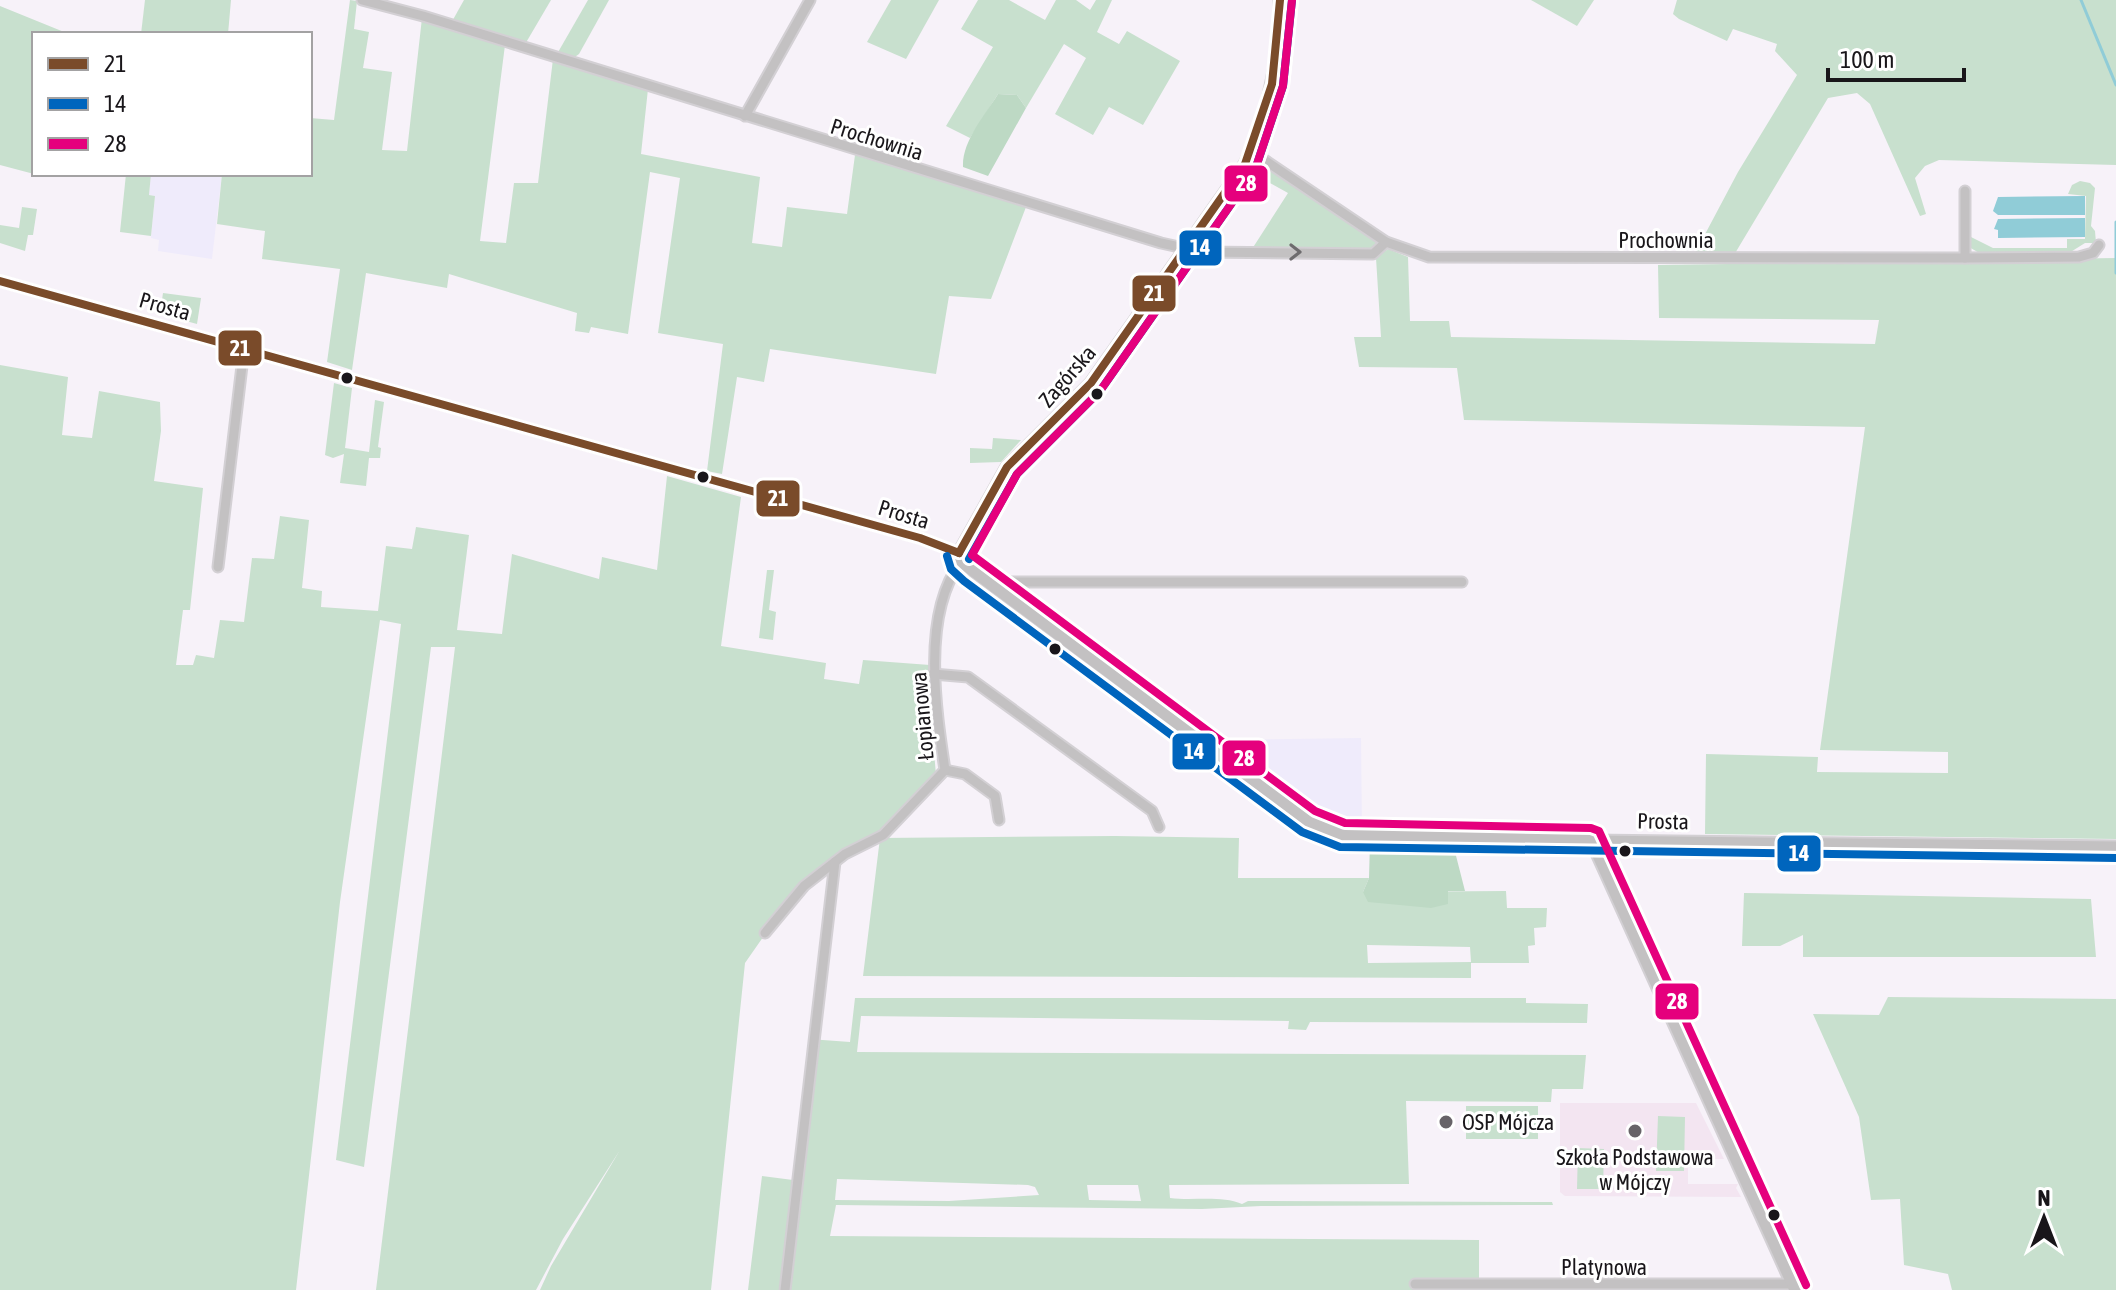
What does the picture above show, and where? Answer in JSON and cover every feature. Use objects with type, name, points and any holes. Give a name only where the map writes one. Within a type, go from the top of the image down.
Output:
[{"type":"street","name":"Prochownia","points":[[362,0],[1202,252],[1373,254],[1386,242]]},
{"type":"street","points":[[745,116],[810,0]]},
{"type":"street","name":"Zagórska","points":[[960,558],[1007,467],[1091,383],[1251,151],[1277,44],[1280,0]]},
{"type":"street","name":"Prochownia","points":[[1251,151],[1386,242],[1415,254],[1442,258],[2079,257],[2093,253],[2099,245]]},
{"type":"street","points":[[1965,191],[1965,258]]},
{"type":"street","name":"Prosta","points":[[0,281],[920,538],[960,558],[994,588],[1309,822],[1328,831],[1381,837],[2116,846]]},
{"type":"street","points":[[218,567],[244,349]]},
{"type":"street","name":"Łopianowa","points":[[765,933],[804,886],[835,862],[883,835],[945,770],[933,674],[947,585],[960,558]]},
{"type":"street","points":[[994,588],[1001,582],[1462,582]]},
{"type":"street","points":[[933,674],[968,677],[1152,811],[1159,827]]},
{"type":"street","points":[[945,770],[965,774],[995,796],[999,820]]},
{"type":"street","points":[[1591,840],[1793,1287]]},
{"type":"street","points":[[785,1290],[835,862]]},
{"type":"street","name":"Platynowa","points":[[1415,1284],[1793,1287]]},
{"type":"shaded area","points":[[151,176],[222,176],[212,259],[158,251],[159,240],[151,238],[155,196],[149,195]]},
{"type":"shaded area","points":[[1361,738],[1362,830],[1321,819],[1212,740]]},
{"type":"shaded area","name":"Szkoła Podstawowa w Mójczy","points":[[1560,1103],[1696,1103],[1724,1159],[1688,1159],[1688,1184],[1738,1184],[1736,1188],[1741,1197],[1565,1196],[1560,1192]]},
{"type":"green space","points":[[145,0],[231,0],[228,32],[141,32]]},
{"type":"green space","points":[[350,0],[357,1],[354,29],[369,32],[363,68],[392,72],[382,150],[407,151],[422,18],[505,45],[480,241],[506,243],[514,183],[538,183],[553,59],[648,89],[641,154],[760,177],[752,243],[782,247],[787,207],[847,214],[855,155],[1026,207],[991,299],[949,296],[936,374],[770,349],[764,382],[737,377],[722,474],[707,471],[723,344],[658,333],[680,178],[650,172],[628,334],[591,327],[589,333],[575,331],[577,313],[449,274],[447,288],[366,273],[352,370],[327,362],[340,269],[262,259],[265,231],[217,224],[222,176],[312,176],[312,118],[334,120]]},
{"type":"green space","points":[[464,0],[551,0],[524,46],[450,25]]},
{"type":"green space","points":[[588,0],[609,0],[579,54],[572,59],[557,54]]},
{"type":"green space","points":[[891,0],[939,0],[906,59],[867,42]]},
{"type":"green space","points":[[978,0],[1009,0],[1045,20],[1056,0],[1076,0],[1090,10],[1096,0],[1112,0],[1097,32],[1119,44],[1127,31],[1180,61],[1143,125],[1109,107],[1093,135],[1055,114],[1086,58],[1064,44],[1026,108],[1017,95],[998,94],[970,138],[946,126],[993,47],[961,29]]},
{"type":"green space","points":[[1531,0],[1594,0],[1577,26]]},
{"type":"green space","points":[[1677,0],[2116,0],[2116,165],[1939,160],[1925,166],[1915,178],[1926,214],[1920,216],[1870,104],[1857,93],[1828,98],[1734,255],[1694,255],[1738,172],[1797,75],[1775,51],[1777,44],[1733,29],[1727,41],[1679,19],[1673,14]]},
{"type":"green space","points":[[0,6],[64,32],[32,32],[32,173],[0,165]]},
{"type":"green space","points":[[998,94],[1017,95],[1026,108],[988,176],[963,167],[964,157],[975,129]]},
{"type":"green space","points":[[1255,165],[1270,168],[1376,241],[1375,250],[1252,249],[1288,193],[1250,172]]},
{"type":"green space","points":[[126,176],[151,176],[149,195],[155,196],[151,236],[120,232]]},
{"type":"green space","points":[[2080,181],[2090,183],[2095,188],[2091,226],[2095,231],[2096,243],[2085,243],[2069,253],[1981,254],[1969,247],[1971,237],[1993,248],[2067,248],[2067,239],[2085,239],[2086,196],[2068,194],[2072,185]]},
{"type":"green space","points":[[22,207],[37,209],[33,235],[28,235],[25,251],[0,243],[0,225],[19,228]]},
{"type":"green space","points":[[1388,249],[1408,257],[1410,321],[1449,321],[1451,337],[1875,344],[1879,320],[1659,318],[1658,265],[2116,258],[2116,839],[1705,834],[1706,754],[1818,757],[1817,772],[1948,773],[1948,752],[1820,750],[1865,427],[1464,420],[1457,368],[1359,367],[1354,337],[1381,337],[1376,258]]},
{"type":"green space","points":[[163,293],[201,298],[197,324],[160,314]]},
{"type":"green space","points":[[0,365],[68,377],[62,435],[92,438],[99,391],[160,402],[161,431],[154,481],[203,488],[190,610],[183,610],[176,665],[193,665],[196,655],[214,658],[220,620],[244,622],[252,558],[274,559],[280,516],[309,520],[302,588],[322,591],[321,607],[378,611],[386,546],[412,549],[416,527],[469,535],[457,630],[502,634],[512,554],[599,579],[602,557],[657,570],[667,476],[741,497],[721,646],[826,663],[824,679],[859,684],[863,660],[930,665],[929,693],[936,775],[878,834],[846,848],[795,891],[745,963],[711,1290],[540,1290],[620,1150],[563,1239],[536,1290],[376,1290],[455,647],[431,647],[364,1167],[336,1160],[401,624],[380,620],[340,902],[296,1290],[0,1290]]},
{"type":"green space","points":[[334,383],[352,388],[345,448],[369,452],[375,400],[384,402],[378,447],[381,448],[380,458],[369,458],[366,486],[340,483],[344,454],[333,458],[325,455]]},
{"type":"green space","points":[[993,438],[1021,440],[1001,462],[970,463],[970,448],[992,449]]},
{"type":"green space","points":[[767,570],[774,570],[769,610],[776,612],[773,640],[759,638]]},
{"type":"green space","points":[[880,838],[1239,838],[1238,878],[1369,878],[1363,892],[1506,891],[1507,908],[1547,908],[1546,927],[1534,928],[1535,945],[1528,946],[1529,963],[1471,963],[1471,978],[863,976]],"holes":[[[1367,945],[1470,947],[1471,962],[1368,963]]]},
{"type":"green space","points":[[1370,841],[1453,844],[1465,891],[1448,891],[1448,904],[1431,908],[1368,902],[1363,892],[1369,878]]},
{"type":"green space","points":[[1744,893],[2091,899],[2096,957],[1803,957],[1803,935],[1780,946],[1742,946]]},
{"type":"green space","points":[[1888,997],[2116,999],[2116,1290],[1952,1290],[1948,1274],[1904,1265],[1900,1199],[1871,1200],[1859,1117],[1813,1014],[1879,1015]]},
{"type":"green space","points":[[855,998],[1526,998],[1526,1003],[1588,1004],[1587,1023],[1310,1022],[1306,1030],[1288,1029],[1289,1021],[861,1016],[857,1052],[1586,1055],[1583,1089],[1552,1089],[1551,1102],[1406,1101],[1409,1184],[1169,1185],[1170,1198],[1216,1199],[1242,1204],[1248,1201],[1552,1202],[1553,1205],[1202,1209],[836,1205],[830,1236],[1479,1240],[1479,1290],[748,1290],[762,1176],[793,1180],[809,1039],[850,1042]],"holes":[[[837,1179],[1028,1185],[1035,1187],[1039,1195],[949,1201],[835,1200]],[[1087,1185],[1138,1185],[1141,1201],[1089,1200]]]},
{"type":"green space","points":[[1466,1106],[1538,1106],[1538,1139],[1466,1139]]},
{"type":"green space","points":[[1658,1116],[1685,1117],[1684,1171],[1656,1171]]},
{"type":"green space","points":[[1578,1148],[1604,1149],[1603,1189],[1577,1189]]},
{"type":"water","points":[[2085,196],[2085,215],[1998,215],[1993,211],[1998,197]]},
{"type":"water","points":[[2085,218],[2085,237],[1998,238],[1998,230],[1994,229],[1998,219]]},
{"type":"waterway","points":[[2081,0],[2116,85]]},
{"type":"waterway","points":[[2116,222],[2116,273]]},
{"type":"transit line","name":"21","points":[[959,553],[1007,467],[1091,383],[1245,164],[1272,84],[1280,0]]},
{"type":"transit line","name":"14","points":[[969,559],[1017,474],[1100,391],[1255,170],[1283,86],[1292,0]]},
{"type":"transit line","name":"28","points":[[1292,0],[1283,86],[1255,170],[1100,391],[1017,474],[972,555],[1315,811],[1345,823],[1591,828],[1599,831],[1806,1285]]},
{"type":"transit line","name":"21","points":[[0,281],[920,538],[959,553]]},
{"type":"transit line","name":"14","points":[[947,556],[951,569],[964,581],[1302,832],[1340,847],[2116,858]]},
{"type":"place","name":"OSP Mójcza","points":[[1446,1122]]},
{"type":"place","name":"Szkoła Podstawowa w Mójczy","points":[[1635,1131]]}]
